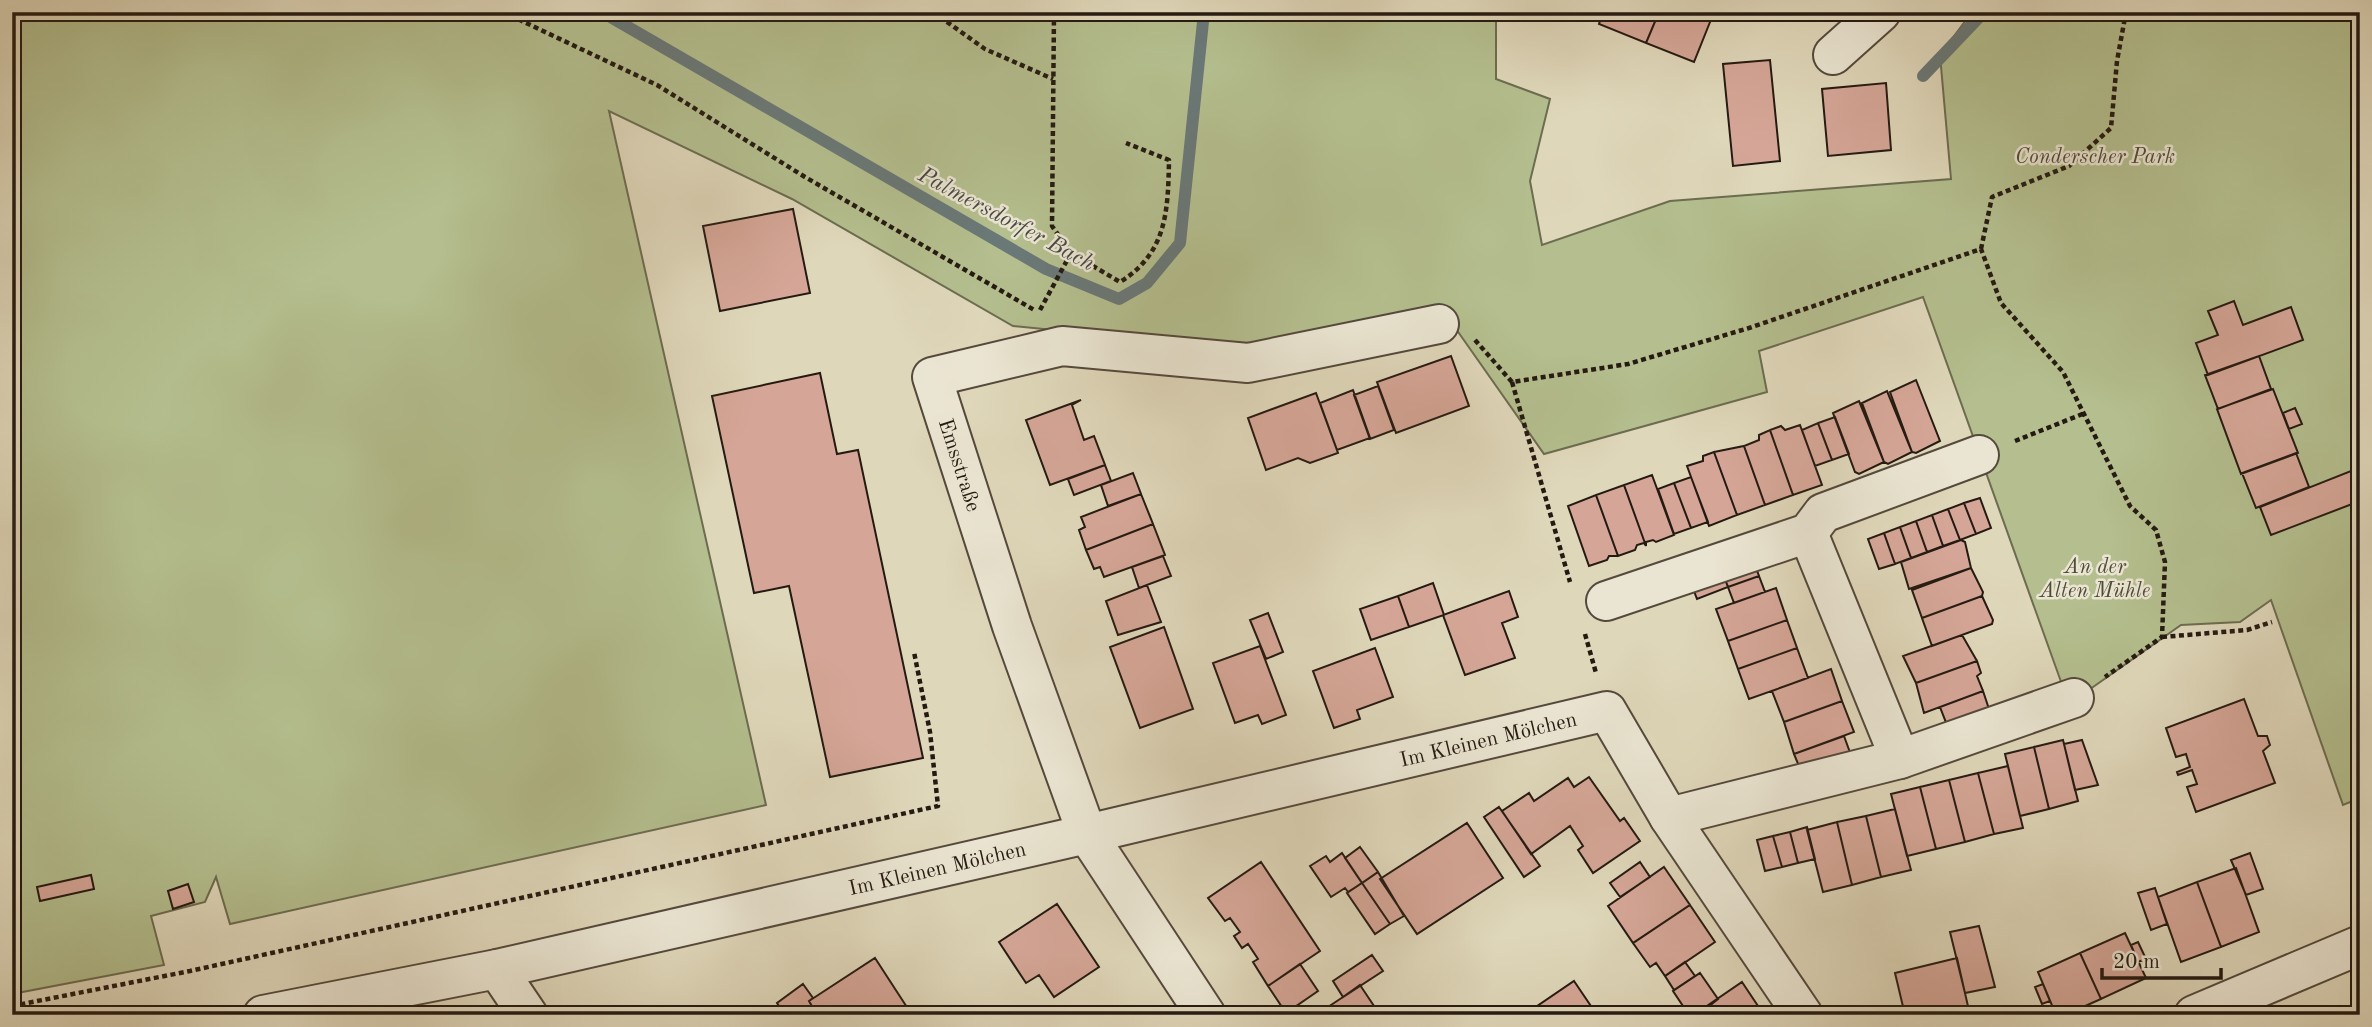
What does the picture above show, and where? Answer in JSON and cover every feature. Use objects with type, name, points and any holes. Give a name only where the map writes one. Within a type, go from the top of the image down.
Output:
[{"type":"street","points":[[1833,55],[1881,12]]},
{"type":"street","name":"Emsstraße","points":[[1206,1015],[1087,834],[1012,626],[932,377],[1062,346],[1248,363],[1439,324]]},
{"type":"street","points":[[1587,606],[1808,533],[1823,513],[1994,449]]},
{"type":"street","points":[[1808,533],[1900,759]]},
{"type":"street","points":[[1670,817],[1900,759],[2074,698]]},
{"type":"street","points":[[1606,710],[1670,817],[1803,1015]]},
{"type":"street","name":"Im Kleinen Mölchen","points":[[263,1015],[497,970],[1087,834],[1606,710]]},
{"type":"street","points":[[2194,1015],[2241,1005],[2360,945]]},
{"type":"street","points":[[497,970],[528,1015]]},
{"type":"path","points":[[503,12],[657,85],[805,177],[1038,313]]},
{"type":"path","points":[[933,12],[985,49],[1053,79]]},
{"type":"path","points":[[1054,12],[1052,226],[1071,253],[1120,282],[1142,269],[1153,252],[1168,197],[1169,160],[1126,143]]},
{"type":"path","points":[[2126,12],[2117,61],[2111,128],[2069,166],[1992,197],[1981,249],[2001,303],[2063,372],[2130,506],[2156,530],[2165,562],[2162,637]]},
{"type":"path","points":[[1512,382],[1628,364],[1749,328],[1981,249]]},
{"type":"path","points":[[1056,284],[1071,253]]},
{"type":"path","points":[[1439,324],[1479,342],[1512,382],[1587,606],[1606,710]]},
{"type":"path","points":[[1994,449],[2085,413]]},
{"type":"path","points":[[2074,698],[2162,637],[2247,630],[2272,622]]},
{"type":"path","points":[[12,1006],[190,971],[938,806],[930,732],[914,652]]},
{"type":"green space","points":[[12,12],[1496,12],[1496,79],[1550,99],[1530,181],[1542,245],[1670,201],[1951,179],[1940,55],[1972,12],[2360,12],[2360,798],[2343,805],[2271,600],[2240,622],[2181,625],[2069,704],[1923,297],[1759,351],[1767,392],[1544,454],[1442,309],[1234,348],[1013,326],[792,199],[609,111],[766,805],[230,924],[216,877],[205,902],[151,916],[164,965],[12,994]]},
{"type":"building","points":[[1603,12],[1659,12],[1646,43],[1599,24]]},
{"type":"building","points":[[1659,12],[1714,12],[1694,62],[1646,43]]},
{"type":"building","points":[[1770,60],[1780,161],[1733,166],[1723,64]]},
{"type":"building","points":[[1886,83],[1891,150],[1828,156],[1822,89]]},
{"type":"building","points":[[793,209],[810,293],[720,311],[703,226]]},
{"type":"building","points":[[2234,301],[2243,325],[2291,307],[2303,340],[2208,375],[2196,343],[2218,335],[2208,311]]},
{"type":"building","points":[[1451,356],[1469,406],[1396,433],[1377,382]]},
{"type":"building","points":[[2259,356],[2271,389],[2218,409],[2205,375]]},
{"type":"building","points":[[820,373],[837,454],[858,450],[923,758],[830,777],[789,586],[754,593],[712,396]]},
{"type":"building","points":[[1916,380],[1940,441],[1916,453],[1912,452],[1890,392]]},
{"type":"building","points":[[1378,386],[1394,430],[1370,439],[1354,395]]},
{"type":"building","points":[[2273,389],[2298,453],[2241,474],[2217,409]]},
{"type":"building","points":[[1353,390],[1370,438],[1337,450],[1320,403]]},
{"type":"building","points":[[1887,391],[1912,452],[1888,464],[1884,462],[1862,403]]},
{"type":"building","points":[[1316,393],[1338,453],[1310,463],[1298,458],[1266,470],[1248,418]]},
{"type":"building","points":[[1081,400],[1072,405],[1084,440],[1094,436],[1105,465],[1050,485],[1026,420]]},
{"type":"building","points":[[1859,401],[1884,462],[1859,474],[1855,472],[1833,413]]},
{"type":"building","points":[[2295,408],[2302,424],[2289,429],[2283,413]]},
{"type":"building","points":[[1835,417],[1849,454],[1832,460],[1818,423]]},
{"type":"building","points":[[1818,423],[1832,460],[1815,466],[1802,430]]},
{"type":"building","points":[[1800,425],[1822,485],[1793,495],[1770,430],[1781,426],[1785,430]]},
{"type":"building","points":[[1770,430],[1793,495],[1765,505],[1744,446],[1759,440],[1759,435]]},
{"type":"building","points":[[1744,446],[1765,505],[1737,515],[1714,452]]},
{"type":"building","points":[[1714,452],[1737,515],[1709,526],[1687,466],[1703,461],[1703,456]]},
{"type":"building","points":[[2296,453],[2309,487],[2256,508],[2242,473]]},
{"type":"building","points":[[1105,465],[1111,481],[1074,495],[1068,479]]},
{"type":"building","points":[[2356,469],[2360,480],[2360,501],[2271,535],[2260,507]]},
{"type":"building","points":[[1133,473],[1141,494],[1108,506],[1101,485]]},
{"type":"building","points":[[1652,475],[1674,535],[1656,542],[1646,542],[1646,546],[1624,485]]},
{"type":"building","points":[[1691,477],[1708,522],[1691,528],[1674,483]]},
{"type":"building","points":[[1674,483],[1691,528],[1674,534],[1658,489]]},
{"type":"building","points":[[1624,485],[1646,546],[1644,543],[1637,545],[1635,550],[1618,556],[1596,495]]},
{"type":"building","points":[[1141,494],[1153,524],[1086,550],[1079,530],[1085,527],[1081,517]]},
{"type":"building","points":[[1596,495],[1618,556],[1609,556],[1607,560],[1589,566],[1568,506]]},
{"type":"building","points":[[1980,498],[1991,528],[1976,534],[1964,503]]},
{"type":"building","points":[[1964,503],[1976,534],[1960,540],[1948,509]]},
{"type":"building","points":[[1948,509],[1960,540],[1943,546],[1932,515]]},
{"type":"building","points":[[1932,515],[1943,546],[1927,552],[1916,521]]},
{"type":"building","points":[[1916,521],[1927,552],[1911,558],[1900,527]]},
{"type":"building","points":[[1153,524],[1165,555],[1104,577],[1100,567],[1094,569],[1086,550]]},
{"type":"building","points":[[1900,527],[1911,558],[1895,564],[1884,533]]},
{"type":"building","points":[[1884,533],[1895,564],[1879,569],[1868,539]]},
{"type":"building","points":[[1961,540],[1965,542],[1971,568],[1909,589],[1901,562]]},
{"type":"building","points":[[1163,556],[1171,576],[1139,588],[1132,567]]},
{"type":"building","points":[[1753,560],[1759,576],[1728,587],[1722,571]]},
{"type":"building","points":[[1971,568],[1983,592],[1982,596],[1922,618],[1912,590]]},
{"type":"building","points":[[1722,571],[1728,587],[1697,599],[1691,583]]},
{"type":"building","points":[[1759,576],[1765,592],[1734,603],[1728,587]]},
{"type":"building","points":[[1433,583],[1444,615],[1409,627],[1398,596]]},
{"type":"building","points":[[1147,585],[1161,622],[1118,635],[1106,601]]},
{"type":"building","points":[[1776,588],[1787,620],[1728,641],[1716,609]]},
{"type":"building","points":[[1509,591],[1518,617],[1502,623],[1515,658],[1465,675],[1443,615]]},
{"type":"building","points":[[1398,596],[1409,627],[1371,640],[1360,609]]},
{"type":"building","points":[[1982,596],[1993,620],[1992,624],[1932,646],[1922,618]]},
{"type":"building","points":[[1268,613],[1283,652],[1266,659],[1250,620]]},
{"type":"building","points":[[1787,620],[1797,648],[1738,669],[1728,641]]},
{"type":"building","points":[[1164,627],[1193,709],[1140,728],[1110,647]]},
{"type":"building","points":[[1962,635],[1977,661],[1916,683],[1903,656]]},
{"type":"building","points":[[1260,646],[1286,715],[1262,724],[1258,715],[1235,723],[1213,663]]},
{"type":"building","points":[[1375,648],[1393,697],[1357,710],[1360,719],[1334,728],[1313,671]]},
{"type":"building","points":[[1797,648],[1808,678],[1749,699],[1738,669]]},
{"type":"building","points":[[1977,661],[1981,673],[1977,676],[1983,691],[1924,713],[1916,683]]},
{"type":"building","points":[[1831,669],[1842,701],[1784,722],[1772,691]]},
{"type":"building","points":[[1983,691],[1991,715],[1947,725],[1940,707]]},
{"type":"building","points":[[2244,699],[2258,736],[2267,736],[2270,745],[2263,751],[2275,783],[2196,812],[2187,787],[2197,784],[2192,770],[2178,775],[2177,772],[2190,767],[2186,754],[2176,757],[2166,728]]},
{"type":"building","points":[[1842,701],[1854,732],[1794,754],[1784,722]]},
{"type":"building","points":[[1844,736],[1852,758],[1801,771],[1794,754]]},
{"type":"building","points":[[2063,740],[2078,801],[2049,809],[2034,747]]},
{"type":"building","points":[[2082,740],[2098,785],[2075,790],[2064,744]]},
{"type":"building","points":[[2034,747],[2049,809],[2020,816],[2005,754]]},
{"type":"building","points":[[2008,766],[2023,828],[1994,834],[1978,773]]},
{"type":"building","points":[[1978,773],[1994,834],[1965,842],[1949,780]]},
{"type":"building","points":[[1589,777],[1620,821],[1624,818],[1640,841],[1593,873],[1578,850],[1583,846],[1570,826],[1531,854],[1502,811],[1529,793],[1534,801],[1568,778],[1574,787]]},
{"type":"building","points":[[1949,780],[1965,842],[1936,849],[1920,787]]},
{"type":"building","points":[[1920,787],[1936,849],[1907,856],[1891,794]]},
{"type":"building","points":[[1499,807],[1540,866],[1524,877],[1484,817]]},
{"type":"building","points":[[1895,809],[1911,870],[1881,877],[1866,816]]},
{"type":"building","points":[[1866,816],[1881,877],[1852,885],[1837,822]]},
{"type":"building","points":[[1837,822],[1852,885],[1823,892],[1807,830]]},
{"type":"building","points":[[1467,823],[1503,878],[1417,934],[1380,879]]},
{"type":"building","points":[[1807,827],[1815,859],[1798,863],[1790,832]]},
{"type":"building","points":[[1790,832],[1798,863],[1782,867],[1773,836]]},
{"type":"building","points":[[1773,836],[1782,867],[1765,871],[1757,840]]},
{"type":"building","points":[[1360,847],[1378,872],[1362,883],[1345,858]]},
{"type":"building","points":[[1342,853],[1362,883],[1348,892],[1345,888],[1331,897],[1310,866],[1326,856],[1330,862]]},
{"type":"building","points":[[2250,853],[2263,889],[2246,895],[2231,860]]},
{"type":"building","points":[[1261,862],[1320,951],[1268,986],[1253,962],[1258,959],[1248,944],[1242,948],[1234,936],[1240,932],[1230,918],[1225,921],[1208,898]]},
{"type":"building","points":[[1640,862],[1650,877],[1620,897],[1610,883]]},
{"type":"building","points":[[1664,867],[1690,905],[1633,943],[1608,906]]},
{"type":"building","points":[[2236,868],[2259,932],[2221,947],[2197,882]]},
{"type":"building","points":[[1378,872],[1404,916],[1390,924],[1362,883]]},
{"type":"building","points":[[91,875],[94,889],[40,901],[37,887]]},
{"type":"building","points":[[2197,882],[2221,947],[2181,962],[2158,897]]},
{"type":"building","points":[[1362,883],[1390,924],[1375,934],[1347,893]]},
{"type":"building","points":[[188,884],[194,902],[173,909],[168,891]]},
{"type":"building","points":[[2155,888],[2167,924],[2151,930],[2138,893]]},
{"type":"building","points":[[1057,904],[1099,967],[1054,997],[1039,975],[1026,983],[999,942]]},
{"type":"building","points":[[1690,905],[1715,942],[1665,976],[1656,963],[1650,967],[1633,943]]},
{"type":"building","points":[[1979,926],[1995,987],[1965,993],[1950,932]]},
{"type":"building","points":[[2125,933],[2146,978],[2101,999],[2080,953]]},
{"type":"building","points":[[2138,942],[2146,959],[2138,962],[2131,945]]},
{"type":"building","points":[[2080,953],[2101,999],[2065,1015],[2056,1015],[2038,972]]},
{"type":"building","points":[[1372,955],[1383,971],[1343,997],[1333,981]]},
{"type":"building","points":[[875,958],[912,1015],[817,1015],[809,1001]]},
{"type":"building","points":[[1957,958],[1970,1015],[1905,1015],[1895,973]]},
{"type":"building","points":[[1685,962],[1695,976],[1674,990],[1665,976]]},
{"type":"building","points":[[1300,964],[1318,991],[1286,1013],[1268,986]]},
{"type":"building","points":[[1700,973],[1718,999],[1698,1015],[1689,1015],[1673,991]]},
{"type":"building","points":[[1574,981],[1597,1015],[1524,1015]]},
{"type":"building","points":[[1742,982],[1764,1015],[1704,1015],[1701,1010]]},
{"type":"building","points":[[803,984],[813,998],[809,1001],[817,1015],[785,1015],[777,1003]]},
{"type":"building","points":[[2043,984],[2050,1001],[2042,1004],[2035,987]]},
{"type":"building","points":[[1360,985],[1380,1015],[1316,1015],[1343,997]]},
{"type":"waterway","name":"Palmersdorfer Bach","points":[[602,12],[1046,269],[1119,299],[1147,283],[1180,243],[1204,12]]},
{"type":"waterway","name":"Palmersdorfer Bach","points":[[1923,76],[1984,12]]},
{"type":"park label","name":"Conderscher Park","points":[[2095,156]]},
{"type":"park label","name":"An der Alten Mühle","points":[[2095,578]]}]
